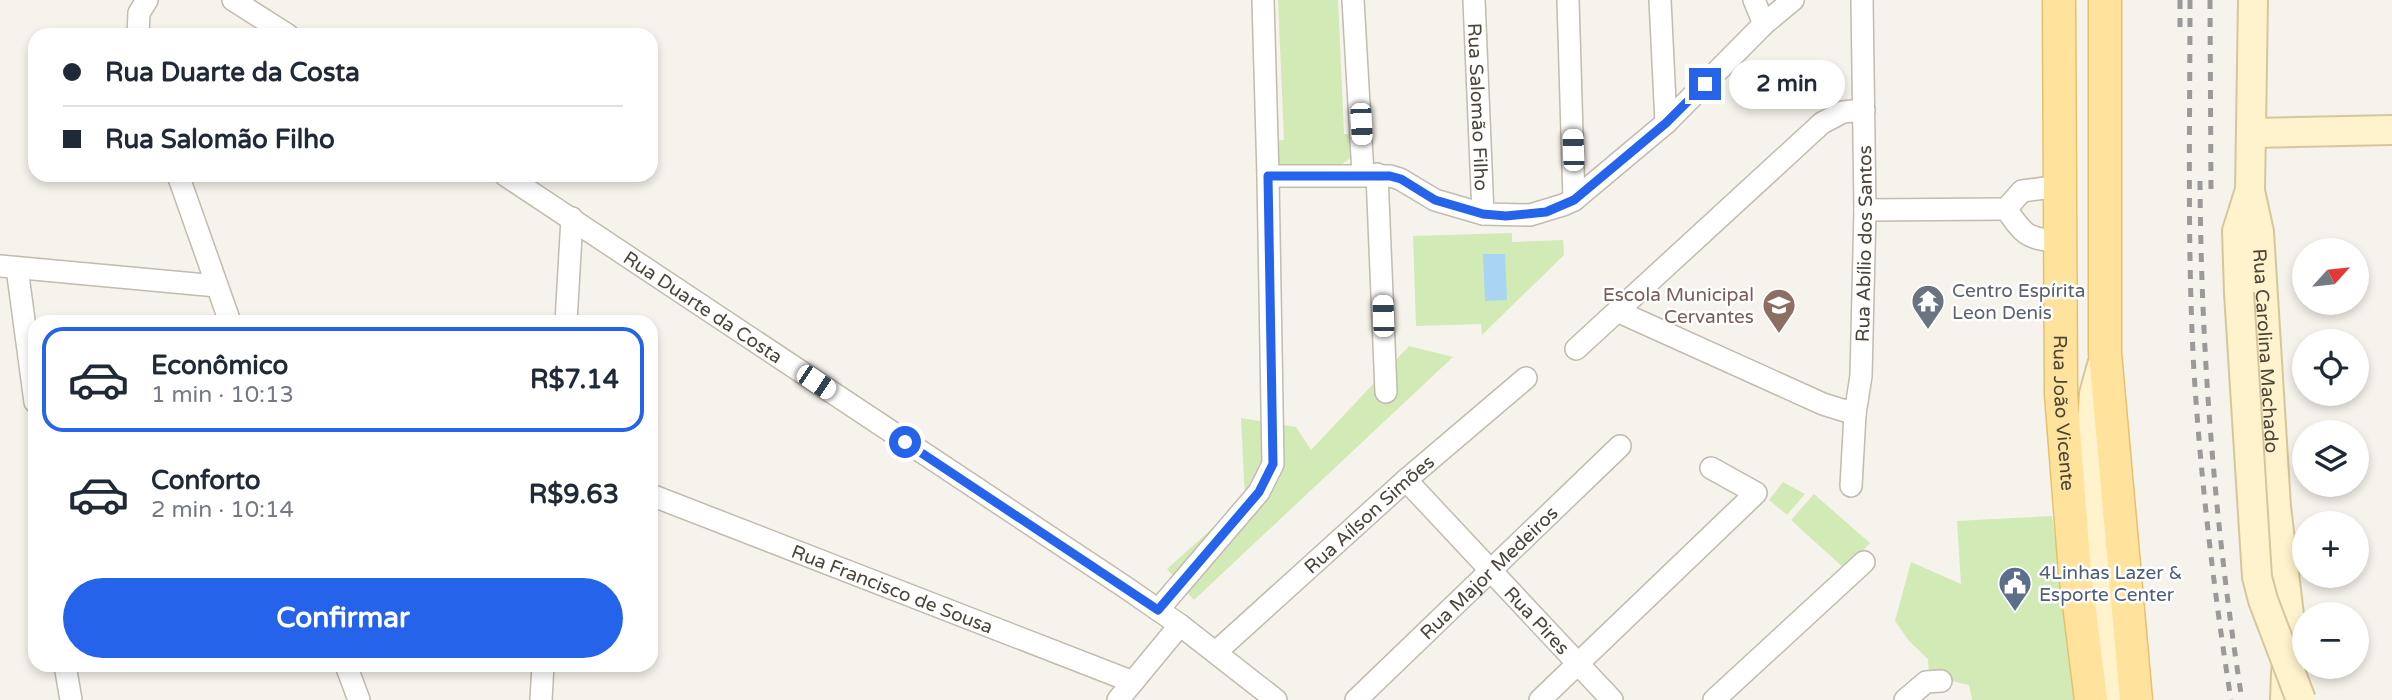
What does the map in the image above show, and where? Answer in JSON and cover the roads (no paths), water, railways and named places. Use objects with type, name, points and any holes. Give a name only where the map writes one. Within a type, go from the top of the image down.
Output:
[{"type":"main road","name":"Rua João Vicente","points":[[2059,0],[2062,394],[2075,572],[2091,700]]},
{"type":"main road","points":[[2105,0],[2105,353],[2136,700]]},
{"type":"main road","name":"Rua Carolina Machado","points":[[2253,0],[2250,191],[2259,232],[2276,507],[2291,618],[2285,700]]},
{"type":"main road","points":[[2253,133],[2392,130]]},
{"type":"main road","points":[[2250,191],[2237,231],[2257,577],[2301,700]]},
{"type":"main road","points":[[2105,353],[2094,394],[2091,442],[2112,700]]},
{"type":"street","points":[[138,28],[139,13],[147,0]]},
{"type":"street","points":[[233,0],[277,28]]},
{"type":"street","points":[[1158,610],[1259,492],[1273,464],[1263,0]]},
{"type":"street","points":[[1353,0],[1370,174],[1386,392]]},
{"type":"street","name":"Rua Salomão Filho","points":[[1474,0],[1483,214]]},
{"type":"street","points":[[1568,0],[1574,200]]},
{"type":"street","points":[[1660,0],[1666,123]]},
{"type":"street","points":[[1754,0],[1764,24]]},
{"type":"street","name":"Rua Salomão Filho","points":[[1268,176],[1370,174],[1401,179],[1435,200],[1483,214],[1506,216],[1546,212],[1574,200],[1666,123],[1764,24],[1793,0]]},
{"type":"street","name":"Rua Abílio dos Santos","points":[[1851,486],[1855,414],[1861,376],[1865,210],[1862,0]]},
{"type":"street","points":[[1576,349],[1822,123],[1843,113],[1864,110]]},
{"type":"street","points":[[180,182],[227,315]]},
{"type":"street","name":"Rua Duarte da Costa","points":[[516,182],[1158,610],[1276,700]]},
{"type":"street","points":[[1865,210],[2006,209],[2022,191],[2061,186]]},
{"type":"street","points":[[2006,209],[2022,232],[2028,236],[2062,243]]},
{"type":"street","points":[[566,315],[572,218]]},
{"type":"street","points":[[28,366],[9,267],[216,286]]},
{"type":"street","points":[[1617,311],[1823,404],[1855,414]]},
{"type":"street","name":"Rua Aílson Simões","points":[[1216,652],[1406,480],[1526,378]]},
{"type":"street","name":"Rua Major Medeiros","points":[[1356,700],[1620,446]]},
{"type":"street","points":[[1540,700],[1756,493],[1711,468]]},
{"type":"street","name":"Rua Pires","points":[[1406,480],[1612,700]]},
{"type":"street","name":"Rua Francisco de Sousa","points":[[658,498],[1133,682]]},
{"type":"street","points":[[1714,700],[1864,562]]},
{"type":"street","points":[[1118,700],[1180,625]]},
{"type":"street","points":[[66,672],[71,700]]},
{"type":"street","points":[[349,672],[359,700]]},
{"type":"street","points":[[541,700],[543,672]]},
{"type":"street","points":[[1905,700],[1926,682],[1941,681]]},
{"type":"water","points":[[1483,254],[1505,254],[1507,300],[1485,301]]},
{"type":"railway","points":[[2180,0],[2180,27]]},
{"type":"railway","points":[[2190,0],[2190,233],[2194,372],[2209,537],[2231,700]]},
{"type":"railway","points":[[2210,0],[2211,196]]},
{"type":"railway","points":[[2200,181],[2203,311],[2211,441],[2224,571],[2242,700]]},
{"type":"place","name":"Centro Espírita Leon Denis","points":[[1928,331]]},
{"type":"place","name":"Escola Municipal Cervantes","points":[[1779,335]]},
{"type":"place","name":"4Linhas Lazer & Esporte Center","points":[[2015,613]]}]
